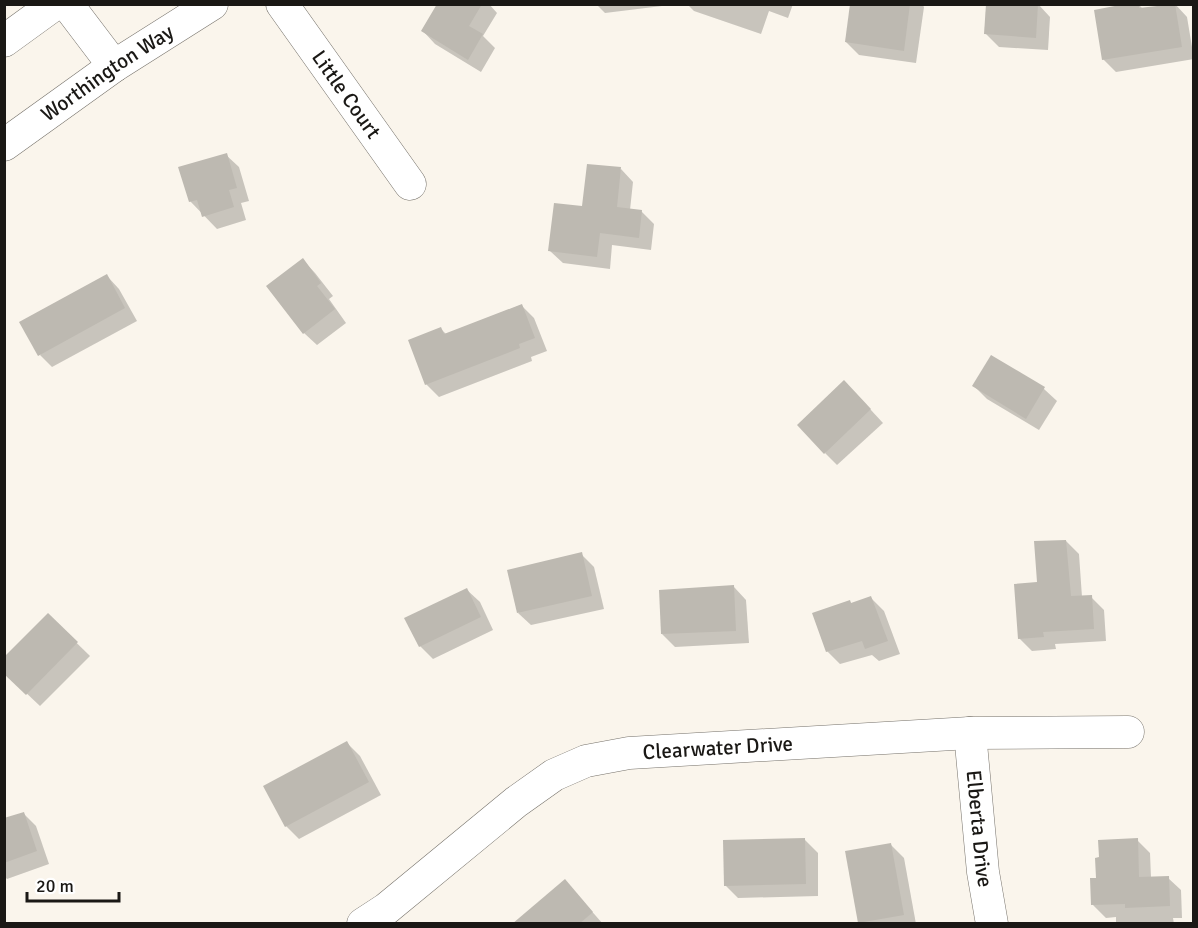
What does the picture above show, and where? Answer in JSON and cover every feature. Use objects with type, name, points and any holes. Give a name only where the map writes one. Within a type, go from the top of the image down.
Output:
[{"type":"street","points":[[4,41],[55,4]]},
{"type":"street","points":[[67,4],[114,66]]},
{"type":"street","name":"Worthington Way","points":[[4,145],[114,66],[212,4]]},
{"type":"street","name":"Little Court","points":[[282,4],[410,184]]},
{"type":"street","name":"Clearwater Drive","points":[[363,924],[386,909],[525,795],[554,775],[586,761],[629,753],[970,733],[1128,732]]},
{"type":"street","name":"Elberta Drive","points":[[970,733],[983,872],[992,924]]},
{"type":"building","points":[[437,4],[482,4],[469,26],[483,34],[468,60],[421,31]]},
{"type":"building","points":[[850,4],[910,4],[904,51],[845,42]]},
{"type":"building","points":[[986,4],[1038,4],[1036,38],[984,34]]},
{"type":"building","points":[[1125,4],[1139,4],[1139,8],[1175,4],[1182,47],[1102,60],[1094,10]]},
{"type":"building","points":[[227,153],[237,188],[229,190],[234,207],[202,217],[197,200],[189,202],[178,167]]},
{"type":"building","points":[[587,164],[621,167],[617,207],[642,210],[639,238],[600,233],[597,257],[548,251],[554,203],[582,206]]},
{"type":"building","points":[[303,258],[321,283],[317,286],[335,309],[303,334],[266,286]]},
{"type":"building","points":[[107,274],[125,308],[38,356],[19,322]]},
{"type":"building","points":[[522,304],[535,338],[519,344],[520,348],[425,385],[408,340],[441,327],[444,334]]},
{"type":"building","points":[[991,355],[1045,387],[1026,419],[972,386]]},
{"type":"building","points":[[844,380],[871,409],[824,454],[797,425]]},
{"type":"building","points":[[1066,540],[1071,596],[1092,595],[1094,629],[1043,632],[1044,637],[1018,639],[1014,584],[1037,582],[1034,541]]},
{"type":"building","points":[[582,552],[592,596],[517,613],[507,570]]},
{"type":"building","points":[[734,585],[736,631],[661,634],[659,590]]},
{"type":"building","points":[[467,588],[481,617],[419,647],[404,618]]},
{"type":"building","points":[[871,596],[888,641],[865,649],[862,641],[826,652],[812,613],[850,600],[851,603]]},
{"type":"building","points":[[48,613],[78,642],[26,695],[4,674],[4,657]]},
{"type":"building","points":[[347,741],[369,782],[285,827],[263,786]]},
{"type":"building","points":[[24,812],[37,851],[4,863],[4,818]]},
{"type":"building","points":[[805,838],[806,884],[724,886],[723,840]]},
{"type":"building","points":[[1138,838],[1139,877],[1169,876],[1170,906],[1125,908],[1125,904],[1091,905],[1090,878],[1096,878],[1095,858],[1099,857],[1098,840]]},
{"type":"building","points":[[891,843],[904,915],[858,923],[845,851]]},
{"type":"building","points":[[565,879],[593,912],[579,924],[512,924]]}]
